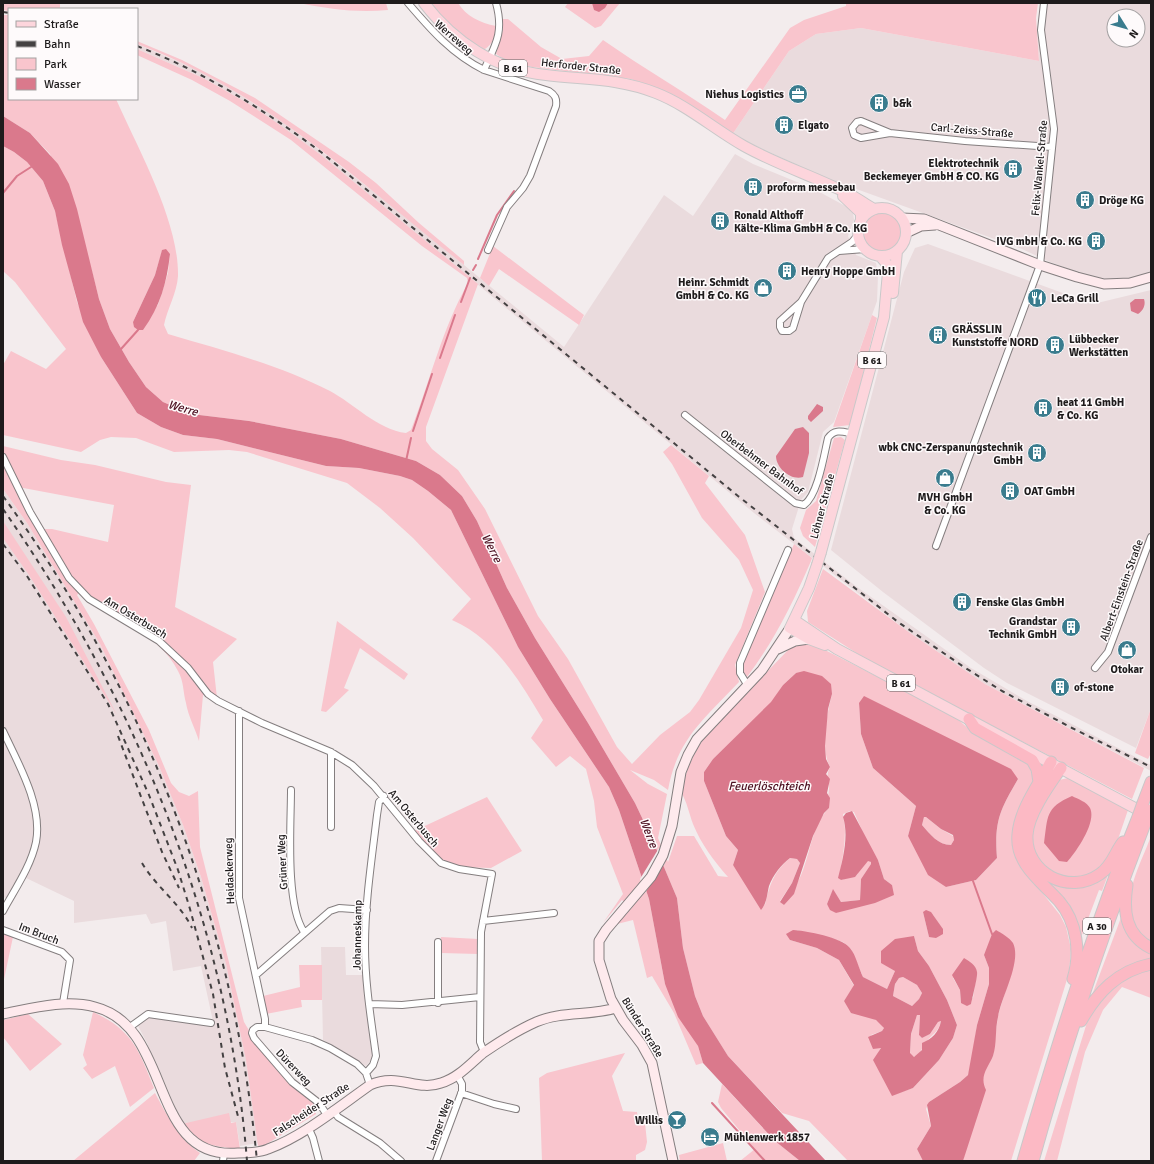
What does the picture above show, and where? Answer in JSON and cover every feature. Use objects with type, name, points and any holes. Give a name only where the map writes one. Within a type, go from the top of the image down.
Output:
[{"type":"highway","points":[[969,719],[975,728],[1032,760],[1037,769],[1040,782]]},
{"type":"highway","points":[[1051,762],[1020,821],[1018,835],[1019,851],[1023,862],[1064,908],[1074,929],[1077,952],[1076,971],[1065,1004],[1065,1022]]},
{"type":"highway","points":[[1061,768],[1036,808],[1026,834],[1027,846],[1031,860],[1041,871],[1055,879],[1072,882],[1088,880],[1100,874],[1110,865],[1120,845],[1132,831]]},
{"type":"highway","name":"A 30","points":[[1033,1161],[1068,1043],[1145,818],[1150,785]]},
{"type":"highway","name":"A 30","points":[[1023,1161],[1065,1022],[1132,831],[1145,818]]},
{"type":"highway","points":[[1131,861],[1125,901],[1127,920],[1135,935],[1151,948]]},
{"type":"highway","points":[[1068,1043],[1093,1000],[1106,986],[1124,974],[1151,964]]},
{"type":"main road","name":"Herforder Straße","points":[[424,3],[455,36],[489,58],[524,71],[545,75],[607,79],[637,86],[672,100],[753,151],[852,195],[874,209]]},
{"type":"main road","name":"Herforder Straße","points":[[830,186],[855,206],[861,213],[861,220]]},
{"type":"main road","points":[[874,209],[890,209],[902,218],[906,233],[902,246],[897,251],[889,255],[880,256],[865,249],[858,235],[861,220],[874,209]]},
{"type":"main road","name":"Löhner Straße","points":[[792,624],[821,552],[854,434],[884,317],[893,296],[897,251]]},
{"type":"main road","name":"Löhner Straße","points":[[880,256],[887,264],[888,272],[884,317]]},
{"type":"main road","name":"B 61","points":[[792,624],[809,639],[837,649]]},
{"type":"main road","name":"B 61","points":[[792,624],[1051,762],[1145,818]]},
{"type":"street","name":"Werreweg","points":[[408,3],[426,25],[465,61],[484,70],[549,91],[554,94],[557,99],[556,106],[530,176],[523,188],[507,207],[488,250]]},
{"type":"street","points":[[484,70],[500,30],[500,17],[496,3]]},
{"type":"street","name":"Felix-Wankel-Straße","points":[[936,546],[1040,264],[1054,129],[1053,107],[1041,30],[1044,3]]},
{"type":"street","name":"Carl-Zeiss-Straße","points":[[890,132],[860,138],[854,135],[852,128],[857,122],[861,121],[890,132],[965,141],[1052,147]]},
{"type":"street","points":[[902,218],[924,219],[1076,277],[1104,284],[1130,283],[1151,277]]},
{"type":"street","points":[[906,233],[921,226],[937,225]]},
{"type":"street","points":[[801,302],[781,320],[779,325],[782,331],[787,332],[792,330],[801,302],[828,258],[852,242],[858,235]]},
{"type":"street","points":[[838,251],[865,249]]},
{"type":"street","name":"Oberbehmer Bahnhof","points":[[685,415],[795,503],[804,505],[810,501],[828,438],[832,433],[837,431],[854,434]]},
{"type":"street","name":"Am Osterbusch","points":[[3,457],[30,512],[69,578],[78,589],[102,608],[159,640],[188,668],[208,694],[239,711],[331,752],[352,765],[384,796],[419,841],[441,863],[459,869],[492,874],[481,932],[480,1042],[484,1052]]},
{"type":"street","name":"Albert-Einstein-Straße","points":[[1095,668],[1108,652],[1151,537]]},
{"type":"street","points":[[748,686],[740,673],[740,663],[788,550]]},
{"type":"street","name":"Löhner Straße","points":[[651,877],[663,855],[669,839],[677,790],[688,755],[697,739],[748,686],[776,650],[792,624]]},
{"type":"street","points":[[776,650],[795,641],[809,639]]},
{"type":"street","name":"Heidackerweg","points":[[239,711],[238,898],[256,975],[265,1019],[265,1027]]},
{"type":"street","points":[[3,731],[35,807],[37,824],[36,842],[30,860],[3,911]]},
{"type":"street","points":[[331,752],[331,827]]},
{"type":"street","name":"Grüner Weg","points":[[291,790],[291,879],[294,901],[301,928],[304,932]]},
{"type":"street","name":"Johanneskamp","points":[[366,1073],[373,1065],[376,1056],[365,946],[367,910],[377,815],[379,802],[384,796]]},
{"type":"street","name":"Bünder Straße","points":[[651,877],[606,930],[599,941],[598,948],[599,960],[614,1004],[642,1045],[652,1063],[673,1161]]},
{"type":"street","points":[[256,975],[304,932],[334,909],[367,910]]},
{"type":"street","points":[[483,921],[554,913]]},
{"type":"street","name":"Im Bruch","points":[[3,930],[62,952],[70,960],[63,1003]]},
{"type":"street","points":[[438,942],[438,1002]]},
{"type":"street","points":[[370,1004],[402,1006],[480,998]]},
{"type":"street","name":"Falscheider Straße","points":[[3,1014],[63,1003],[76,1003],[96,1007],[120,1018],[130,1027],[146,1051],[168,1105],[180,1128],[203,1148],[224,1157],[267,1150],[279,1145],[330,1113],[370,1085],[380,1080],[390,1079],[426,1086],[434,1085],[449,1080],[484,1052],[540,1021],[554,1016],[591,1011],[614,1004]]},
{"type":"street","points":[[130,1027],[148,1014],[211,1023]]},
{"type":"street","name":"Dürerweg","points":[[265,1027],[257,1027],[253,1030],[252,1033],[254,1038],[292,1082],[330,1113],[380,1143],[401,1161]]},
{"type":"street","points":[[265,1027],[321,1043],[357,1064],[366,1073],[370,1085]]},
{"type":"street","name":"Langer Weg","points":[[436,1161],[461,1093],[462,1084],[457,1075]]},
{"type":"street","name":"Langer Weg","points":[[461,1093],[494,1104],[516,1109]]},
{"type":"street","points":[[308,1127],[313,1138],[319,1161]]},
{"type":"shaded area","points":[[1047,3],[1151,3],[1151,274],[1131,279],[1104,279],[1080,273],[1050,262],[1022,249],[826,178],[732,135],[789,51],[816,34],[861,28],[1039,61],[1037,27],[1045,19]]},
{"type":"shaded area","points":[[138,44],[205,73],[279,119],[386,201],[564,347],[664,195],[693,216],[735,154],[753,164],[814,189],[849,208],[853,213],[854,220],[848,236],[856,255],[876,263],[878,276],[877,301],[834,422],[823,432],[808,492],[801,500],[792,529],[794,538],[857,587],[971,668],[1027,701],[1151,765],[1151,771],[985,684],[910,633],[754,513],[321,155],[249,104],[203,78],[138,49]]},
{"type":"shaded area","points":[[928,244],[1093,304],[1151,290],[1151,708],[1136,748],[1007,683],[984,668],[883,592],[831,550],[904,272],[915,248]]},
{"type":"shaded area","points":[[3,489],[27,523],[100,644],[159,766],[183,825],[201,877],[226,964],[246,1059],[258,1143],[240,1146],[236,1122],[182,1124],[173,1109],[147,1043],[138,1026],[141,1020],[149,1016],[214,1026],[201,966],[173,971],[166,921],[151,924],[146,914],[74,923],[74,901],[24,877],[12,900],[3,897]]},
{"type":"shaded area","points":[[321,947],[345,947],[346,975],[365,975],[366,1003],[374,1056],[366,1066],[323,1040]]},
{"type":"green space","points":[[3,3],[60,3],[60,8],[8,8],[8,11],[3,10]]},
{"type":"green space","points":[[299,3],[386,3],[388,10],[343,10]]},
{"type":"green space","points":[[430,3],[458,3],[469,15],[484,23],[496,26],[495,36],[492,42],[485,49],[480,49],[439,15]]},
{"type":"green space","points":[[568,3],[620,3],[601,26],[595,28],[565,7]]},
{"type":"green space","points":[[846,3],[1038,3],[1036,18],[1039,61],[861,28],[816,34],[789,51],[732,135],[674,95],[631,79],[532,67],[505,60],[496,54],[503,30],[502,19],[508,19],[541,47],[562,59],[589,56],[603,40],[725,120],[790,28],[804,20],[846,6]]},
{"type":"green space","points":[[3,15],[8,15],[8,100],[116,100],[146,162],[165,209],[172,232],[177,255],[178,276],[176,289],[164,325],[168,334],[230,352],[291,373],[330,391],[376,422],[396,431],[406,433],[411,430],[451,318],[468,283],[467,278],[422,246],[291,140],[230,101],[192,80],[138,55],[138,49],[203,78],[249,104],[277,123],[321,155],[478,284],[426,427],[426,441],[432,449],[458,470],[485,509],[538,616],[568,659],[617,747],[632,764],[660,735],[690,712],[699,700],[741,628],[753,590],[739,560],[702,518],[672,464],[663,452],[671,445],[709,476],[705,483],[745,535],[765,592],[735,665],[739,682],[694,730],[685,743],[672,772],[668,790],[654,780],[630,770],[648,784],[667,794],[658,838],[668,862],[677,836],[694,836],[718,876],[728,877],[708,852],[696,831],[681,792],[683,784],[694,755],[707,734],[790,648],[808,643],[825,650],[954,716],[970,730],[1025,759],[1033,768],[1035,781],[1013,842],[1017,861],[1060,915],[1066,927],[1071,949],[1069,973],[1011,1161],[963,1161],[985,1068],[993,1056],[998,1015],[1013,967],[984,955],[989,968],[989,984],[977,1025],[971,1067],[968,1075],[960,1082],[929,1102],[926,1109],[931,1126],[917,1149],[923,1161],[848,1161],[809,1121],[782,1113],[728,1056],[703,1016],[695,996],[683,948],[677,898],[653,841],[635,803],[588,723],[535,638],[507,588],[477,521],[462,496],[440,475],[416,461],[341,439],[249,421],[191,414],[163,402],[146,387],[129,362],[110,329],[99,299],[91,268],[50,154],[30,133],[3,116]],"holes":[[[162,251],[170,254],[168,273],[158,305],[133,322],[155,275]],[[796,673],[832,694],[825,731],[825,750],[830,767],[828,776],[829,808],[819,821],[806,862],[797,883],[784,905],[780,901],[792,883],[800,863],[797,859],[790,858],[780,868],[770,885],[765,905],[733,865],[738,850],[726,836],[704,781],[704,772],[713,759],[772,702],[783,685]],[[859,703],[1018,779],[1000,816],[996,834],[997,858],[976,880],[946,887],[908,836],[916,806],[873,768],[861,734]],[[850,811],[854,812],[868,844],[878,860],[884,879],[892,885],[836,913],[827,904],[833,890],[841,902],[860,900],[861,879],[871,864],[868,860],[859,870],[857,875],[841,880],[839,878],[845,828],[843,814]],[[923,912],[933,915],[942,928],[929,937]],[[797,930],[843,942],[851,949],[863,977],[887,989],[914,936],[918,951],[929,966],[947,1000],[957,1025],[953,1038],[939,1060],[913,1088],[892,1095],[878,1053],[881,1048],[871,1035],[882,1031],[884,1028],[881,1023],[844,1001],[854,986],[839,960],[817,948],[790,940]],[[977,973],[973,998],[961,1003],[960,990],[953,978]]]},
{"type":"green space","points":[[138,41],[182,60],[255,98],[349,162],[376,183],[419,223],[464,261],[464,265],[309,141],[269,113],[227,87],[183,64],[138,44]]},
{"type":"green space","points":[[3,146],[27,162],[43,181],[55,211],[77,302],[101,357],[137,413],[161,427],[183,435],[217,439],[326,466],[359,468],[400,476],[412,480],[451,510],[518,647],[550,699],[609,787],[619,810],[649,899],[665,984],[698,1046],[703,1063],[696,1065],[674,1013],[652,976],[647,978],[633,920],[617,924],[631,908],[622,900],[603,923],[623,894],[597,827],[594,801],[586,769],[570,756],[556,767],[531,738],[543,720],[515,676],[505,662],[481,638],[452,620],[471,599],[413,538],[380,508],[347,483],[247,452],[229,450],[174,452],[136,438],[111,437],[100,440],[81,452],[3,435],[3,365],[11,351],[46,369],[66,349],[15,282],[3,271]]},
{"type":"green space","points":[[887,212],[894,215],[900,221],[903,232],[902,240],[894,249],[887,252],[879,252],[872,249],[864,240],[863,228],[866,221],[875,213]]},
{"type":"green space","points":[[493,246],[584,315],[579,325],[499,269],[489,286],[480,278]]},
{"type":"green space","points":[[872,315],[877,318],[850,425],[833,427]]},
{"type":"green space","points":[[841,437],[845,440],[815,547],[803,536],[800,528],[806,510],[816,501],[834,438]]},
{"type":"green space","points":[[3,446],[61,460],[95,465],[166,482],[191,485],[175,607],[237,639],[213,662],[217,698],[203,695],[199,741],[188,713],[180,675],[169,657],[159,646],[133,627],[105,611],[79,593],[77,595],[94,624],[149,730],[171,783],[179,792],[189,796],[198,791],[200,847],[244,1022],[250,1032],[316,1106],[316,1114],[265,1145],[258,1146],[246,1060],[226,964],[201,877],[183,825],[159,766],[100,644],[27,523],[3,489]],"holes":[[[18,487],[114,505],[108,542],[52,529],[38,529]]]},
{"type":"green space","points":[[3,521],[66,617],[117,715],[29,575],[3,538]]},
{"type":"green space","points":[[794,544],[812,558],[811,561],[797,592],[766,650],[747,677],[742,669],[744,659]]},
{"type":"green space","points":[[823,569],[910,633],[985,684],[1144,768],[1132,799],[869,661],[808,622],[807,611]]},
{"type":"green space","points":[[337,621],[408,674],[404,680],[360,648],[344,688],[349,690],[326,712],[321,711]]},
{"type":"green space","points":[[1151,708],[1151,753],[1148,759],[1135,753]]},
{"type":"green space","points":[[1068,778],[1128,810],[1114,851],[1104,866],[1090,876],[1070,880],[1052,875],[1032,851],[1031,836],[1035,819],[1052,788],[1059,780]]},
{"type":"green space","points":[[487,797],[522,851],[491,868],[458,867],[440,859],[414,831]]},
{"type":"green space","points":[[924,817],[953,836],[954,840],[951,845],[946,845],[938,841],[931,835],[922,825]]},
{"type":"green space","points":[[1151,836],[1151,944],[1136,931],[1131,918],[1129,906],[1133,882]]},
{"type":"green space","points":[[1037,872],[1049,881],[1108,875],[1102,891],[1099,890],[1080,940]]},
{"type":"green space","points":[[1122,915],[1151,952],[1151,962],[1092,995]]},
{"type":"green space","points":[[3,933],[13,937],[3,984]]},
{"type":"green space","points":[[441,937],[478,939],[478,954],[441,953]]},
{"type":"green space","points":[[299,965],[322,965],[322,1000],[301,1000],[302,1007],[266,1014],[263,996],[300,987]]},
{"type":"green space","points":[[1151,970],[1151,998],[1122,987],[1103,1010],[1085,1052],[1057,1161],[1044,1161],[1089,1016],[1114,985],[1133,974]]},
{"type":"green space","points":[[903,977],[917,985],[922,993],[919,999],[912,1006],[893,996],[895,984],[899,978]]},
{"type":"green space","points":[[93,1012],[117,1026],[126,1034],[139,1052],[154,1088],[130,1107],[115,1066],[92,1079],[83,1068],[87,1065],[83,1055]]},
{"type":"green space","points":[[28,1014],[62,1044],[30,1071],[3,1037],[3,1020]]},
{"type":"green space","points":[[917,1015],[920,1015],[919,1035],[922,1038],[930,1034],[938,1022],[941,1021],[937,1030],[926,1042],[920,1053],[914,1057],[910,1054],[911,1034]]},
{"type":"green space","points":[[625,1053],[612,1076],[623,1111],[637,1112],[638,1120],[641,1123],[645,1123],[647,1142],[645,1150],[636,1155],[636,1161],[542,1161],[539,1078],[547,1073]]},
{"type":"green space","points":[[722,1084],[775,1141],[800,1161],[740,1161],[755,1149],[721,1108],[718,1102]]},
{"type":"green space","points":[[155,1093],[169,1119],[180,1134],[200,1153],[194,1161],[73,1161]]},
{"type":"green space","points":[[229,1113],[231,1123],[236,1122],[240,1149],[214,1146],[201,1141],[182,1124]]},
{"type":"green space","points":[[723,1143],[727,1161],[680,1161],[679,1155]]},
{"type":"water","points":[[592,3],[608,3],[605,8],[599,12],[594,10]]},
{"type":"water","name":"Werre","points":[[3,116],[30,133],[58,164],[69,184],[77,209],[99,299],[110,329],[129,362],[146,387],[163,402],[191,414],[249,421],[341,439],[416,461],[440,475],[462,496],[477,521],[507,588],[535,638],[588,723],[635,803],[653,841],[677,898],[683,948],[695,996],[703,1016],[728,1056],[826,1161],[800,1161],[775,1141],[703,1063],[698,1046],[678,1017],[665,984],[649,899],[619,810],[609,787],[550,699],[518,647],[451,510],[412,480],[400,476],[359,468],[326,466],[217,439],[183,435],[161,427],[137,413],[101,357],[83,322],[62,245],[55,211],[43,181],[27,162],[3,146]]},
{"type":"water","points":[[166,249],[170,254],[162,294],[154,312],[143,330],[138,330],[134,327],[133,322],[155,275],[162,250]]},
{"type":"water","points":[[1135,299],[1144,299],[1145,301],[1144,308],[1138,314],[1131,311],[1130,303]]},
{"type":"water","points":[[817,404],[823,407],[823,411],[811,422],[808,419],[808,416]]},
{"type":"water","points":[[803,427],[809,433],[809,453],[803,477],[798,478],[789,475],[781,469],[776,456],[795,429]]},
{"type":"water","name":"Feuerlöschteich","points":[[804,671],[822,676],[831,684],[832,694],[828,709],[825,746],[826,759],[830,767],[826,774],[830,779],[827,793],[830,798],[829,808],[824,813],[813,836],[794,894],[784,905],[780,902],[792,883],[800,863],[797,859],[790,858],[775,874],[769,886],[766,901],[761,910],[733,865],[738,850],[726,836],[704,781],[704,772],[713,759],[771,702],[783,685],[796,673]]},
{"type":"water","points":[[864,696],[1011,769],[1018,779],[1000,816],[996,834],[997,858],[976,880],[946,887],[928,875],[908,836],[916,806],[873,768],[861,734],[859,703]],"holes":[[[924,817],[941,829],[953,835],[954,840],[951,845],[946,845],[938,841],[928,832],[922,825]]]},
{"type":"water","points":[[1072,796],[1089,806],[1091,821],[1080,844],[1067,862],[1059,861],[1044,843],[1047,819],[1052,809],[1063,800]]},
{"type":"water","points":[[852,811],[878,860],[884,879],[892,885],[894,895],[875,903],[836,913],[830,910],[827,904],[833,889],[841,902],[860,900],[861,879],[871,864],[871,862],[868,861],[855,877],[841,880],[838,878],[845,840],[845,824],[843,817],[846,813]]},
{"type":"water","points":[[926,910],[931,912],[943,929],[943,934],[936,938],[929,937],[923,912]]},
{"type":"water","points":[[793,930],[815,933],[846,944],[856,958],[863,977],[887,989],[895,971],[881,963],[881,951],[895,939],[914,936],[918,951],[929,966],[947,1000],[957,1025],[953,1038],[939,1060],[913,1088],[892,1096],[873,1060],[881,1048],[873,1049],[868,1037],[882,1031],[884,1028],[876,1020],[851,1013],[844,1001],[854,985],[839,960],[817,948],[790,940],[786,934]],"holes":[[[903,977],[917,985],[922,993],[919,999],[912,1006],[893,996],[895,984],[899,978]],[[917,1015],[920,1015],[919,1035],[922,1038],[930,1034],[938,1022],[941,1021],[937,1032],[922,1043],[922,1050],[914,1057],[910,1053],[911,1034]]]},
{"type":"water","points":[[996,930],[1012,941],[1015,951],[1015,960],[998,1017],[993,1056],[983,1080],[986,1090],[963,1161],[923,1161],[917,1149],[931,1126],[927,1105],[929,1102],[960,1082],[968,1075],[977,1025],[989,984],[989,968],[984,955],[992,934]]},
{"type":"water","points":[[964,958],[974,965],[977,972],[971,1004],[967,1006],[961,1003],[960,990],[952,975]]},
{"type":"pier","points":[[659,848],[665,863],[645,893],[640,879]]},
{"type":"waterway","points":[[3,193],[17,176],[31,167]]},
{"type":"waterway","points":[[478,259],[497,215],[514,191]]},
{"type":"waterway","points":[[473,270],[476,265]]},
{"type":"waterway","points":[[461,302],[470,278]]},
{"type":"waterway","points":[[440,358],[455,315]]},
{"type":"waterway","points":[[121,349],[138,330]]},
{"type":"waterway","points":[[413,431],[432,374]]},
{"type":"waterway","points":[[406,461],[411,438]]},
{"type":"waterway","points":[[973,881],[992,934]]},
{"type":"waterway","points":[[712,1103],[765,1161]]},
{"type":"railway","points":[[3,12],[8,13]]},
{"type":"railway","points":[[138,46],[186,67],[255,106],[321,152],[738,496],[898,622],[1002,691],[1151,767]]},
{"type":"railway","points":[[3,496],[54,571],[99,648],[140,729],[175,812],[204,897],[228,983],[245,1072],[257,1161]]},
{"type":"railway","points":[[3,509],[51,583],[95,659],[135,738],[168,819],[197,902],[220,986],[237,1073],[247,1161]]},
{"type":"railway","points":[[3,544],[27,576],[108,704],[149,795],[178,870],[190,909],[213,994],[225,1068],[239,1120]]},
{"type":"railway","points":[[118,736],[162,852],[179,888]]},
{"type":"railway","points":[[142,863],[154,880],[175,903],[192,928]]},
{"type":"place","name":"Niehus Logistics","points":[[798,94]]},
{"type":"place","name":"b&k","points":[[879,103]]},
{"type":"place","name":"Elgato","points":[[784,125]]},
{"type":"place","name":"Elektrotechnik Beckemeyer GmbH & CO. KG","points":[[1013,169]]},
{"type":"place","name":"proform messebau","points":[[753,187]]},
{"type":"place","name":"Dröge KG","points":[[1085,200]]},
{"type":"place","name":"Ronald Althoff Kälte-Klima GmbH & Co. KG","points":[[720,221]]},
{"type":"place","name":"IVG mbH & Co. KG","points":[[1096,241]]},
{"type":"place","name":"Henry Hoppe GmbH","points":[[787,271]]},
{"type":"place","name":"Heinr. Schmidt GmbH & Co. KG","points":[[763,288]]},
{"type":"place","name":"LeCa Grill","points":[[1037,298]]},
{"type":"place","name":"GRÄSSLIN Kunststoffe NORD","points":[[938,335]]},
{"type":"place","name":"Lübbecker Werkstätten","points":[[1055,345]]},
{"type":"place","name":"heat 11 GmbH & Co. KG","points":[[1043,408]]},
{"type":"place","name":"wbk CNC-Zerspanungstechnik GmbH","points":[[1037,453]]},
{"type":"place","name":"MVH GmbH & Co. KG","points":[[945,478]]},
{"type":"place","name":"OAT GmbH","points":[[1010,491]]},
{"type":"place","name":"Fenske Glas GmbH","points":[[962,602]]},
{"type":"place","name":"Grandstar Technik GmbH","points":[[1071,627]]},
{"type":"place","name":"Otokar","points":[[1127,650]]},
{"type":"place","name":"of-stone","points":[[1060,687]]},
{"type":"place","name":"Willis","points":[[677,1120]]},
{"type":"place","name":"Mühlenwerk 1857","points":[[710,1137]]}]
